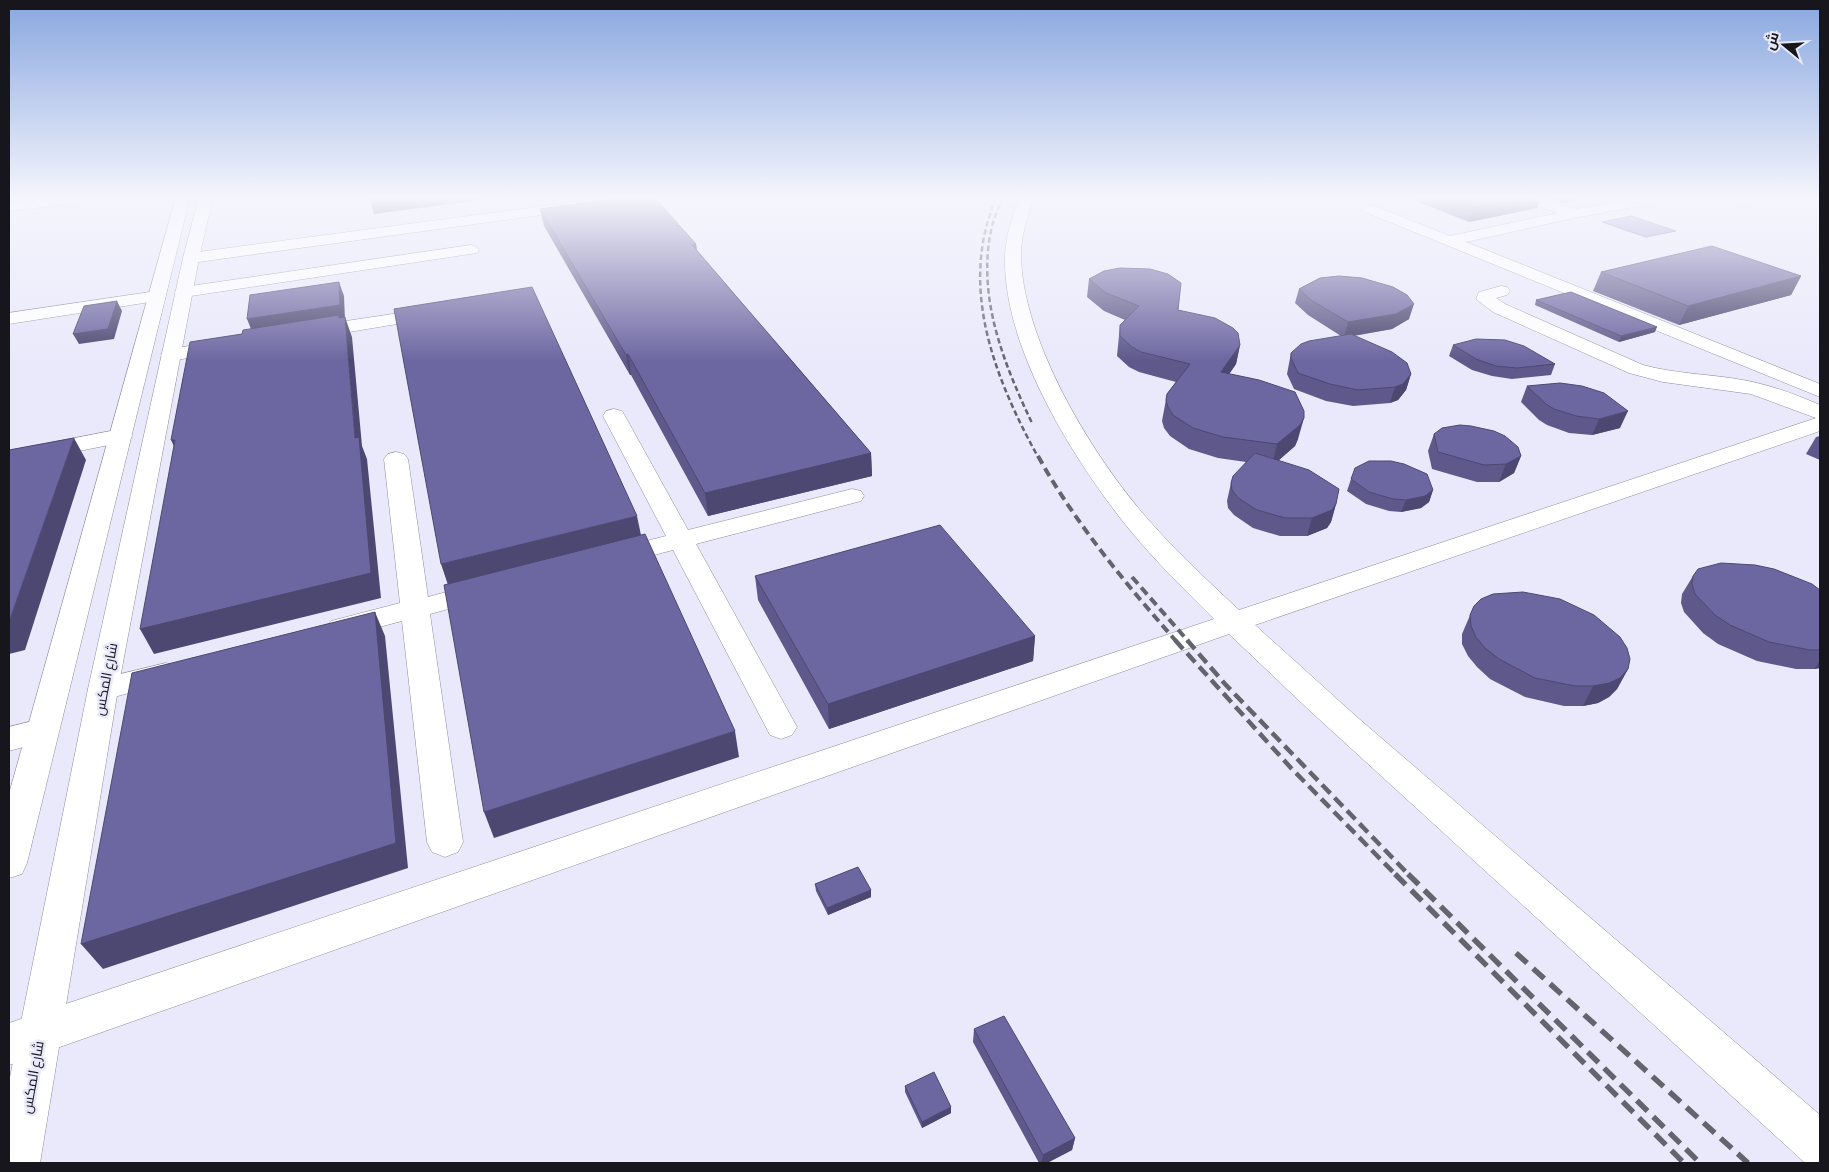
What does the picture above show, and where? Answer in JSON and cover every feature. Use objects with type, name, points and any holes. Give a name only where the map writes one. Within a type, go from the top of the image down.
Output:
[{"type":"main road","name":"شارع المكس","points":[[16,1163],[103,689],[171,355],[171,294],[164,261],[167,252]]},
{"type":"main road","name":"شارع المكس","points":[[9,864],[41,731],[121,436],[171,294],[193,252]]},
{"type":"main road","points":[[191,258],[232,252]]},
{"type":"main road","points":[[9,319],[171,294],[322,279],[462,252]]},
{"type":"main road","points":[[1014,252],[1014,274],[1024,323],[1054,397],[1088,453],[1132,517],[1234,622],[1323,706],[1820,1146]]},
{"type":"main road","points":[[1475,252],[1820,391]]},
{"type":"main road","points":[[1546,280],[1485,296],[1486,299],[1499,308],[1636,369],[1657,376],[1680,380],[1765,390],[1820,413]]},
{"type":"main road","points":[[299,334],[447,311]]},
{"type":"main road","points":[[171,355],[240,344]]},
{"type":"main road","points":[[614,416],[781,728]]},
{"type":"main road","points":[[9,1044],[1234,622],[1820,424]]},
{"type":"main road","points":[[9,458],[121,436]]},
{"type":"main road","points":[[396,459],[445,842]]},
{"type":"main road","points":[[595,562],[852,496]]},
{"type":"main road","points":[[320,633],[510,584]]},
{"type":"main road","points":[[103,689],[188,667]]},
{"type":"main road","points":[[9,739],[41,731]]},
{"type":"building","points":[[565,252],[698,252],[871,453],[705,493],[628,354],[626,355]]},
{"type":"building","points":[[1688,252],[1729,252],[1801,276],[1688,306],[1601,272]]},
{"type":"building","points":[[1120,268],[1150,269],[1168,274],[1181,283],[1178,310],[1215,318],[1233,328],[1238,333],[1240,345],[1221,372],[1259,380],[1295,392],[1304,411],[1304,418],[1300,425],[1277,444],[1223,437],[1193,428],[1173,415],[1166,400],[1167,394],[1190,364],[1141,352],[1120,336],[1120,325],[1139,306],[1106,293],[1089,279],[1104,271]]},
{"type":"building","points":[[1339,276],[1362,278],[1393,287],[1407,295],[1414,304],[1396,314],[1348,322],[1311,300],[1299,289],[1320,278]]},
{"type":"building","points":[[339,282],[340,305],[247,319],[250,295]]},
{"type":"building","points":[[532,287],[637,516],[441,564],[394,309]]},
{"type":"building","points":[[1571,292],[1657,327],[1621,336],[1536,300]]},
{"type":"building","points":[[117,301],[108,329],[73,334],[84,306]]},
{"type":"building","points":[[339,315],[339,318],[345,317],[355,438],[359,437],[371,573],[140,629],[175,440],[171,440],[190,342],[242,334],[243,330]]},
{"type":"building","points":[[1351,334],[1392,352],[1407,363],[1411,374],[1403,384],[1395,387],[1358,390],[1330,384],[1298,373],[1291,358],[1291,353],[1301,344]]},
{"type":"building","points":[[1476,339],[1505,340],[1524,346],[1555,364],[1517,368],[1496,366],[1476,359],[1453,345]]},
{"type":"building","points":[[1560,383],[1582,386],[1604,393],[1628,411],[1599,419],[1576,416],[1554,409],[1527,386]]},
{"type":"building","points":[[1460,425],[1494,431],[1505,436],[1518,447],[1521,456],[1506,464],[1484,465],[1438,452],[1434,434],[1442,428]]},
{"type":"building","points":[[74,438],[9,622],[9,450]]},
{"type":"building","points":[[1255,453],[1309,470],[1339,489],[1336,504],[1332,510],[1312,518],[1285,518],[1257,510],[1238,498],[1232,490],[1233,476]]},
{"type":"building","points":[[1369,461],[1391,461],[1404,464],[1427,474],[1433,490],[1425,496],[1406,500],[1393,499],[1369,492],[1351,479],[1355,468]]},
{"type":"building","points":[[940,525],[1035,636],[828,704],[755,576]]},
{"type":"building","points":[[645,534],[735,731],[484,812],[444,585]]},
{"type":"building","points":[[1721,563],[1755,565],[1774,569],[1812,584],[1820,590],[1820,650],[1810,650],[1769,642],[1730,625],[1715,615],[1695,594],[1692,584],[1693,576],[1698,569]]},
{"type":"building","points":[[1523,592],[1560,599],[1594,615],[1620,637],[1627,648],[1630,659],[1628,669],[1620,678],[1609,683],[1593,686],[1575,686],[1535,678],[1499,659],[1485,648],[1476,637],[1471,626],[1470,615],[1474,606],[1481,599],[1493,594]]},
{"type":"building","points":[[375,612],[396,843],[81,944],[132,673]]},
{"type":"building","points":[[858,867],[871,890],[827,908],[815,884]]},
{"type":"building","points":[[1004,1016],[1075,1138],[1043,1155],[974,1029]]},
{"type":"building","points":[[934,1072],[951,1107],[922,1122],[905,1086]]},
{"type":"railway","points":[[982,252],[980,276],[986,331],[1003,383],[1038,457]]},
{"type":"railway","points":[[988,252],[987,277],[995,328],[1011,376],[1032,423]]},
{"type":"railway","points":[[1038,456],[1068,505],[1102,552],[1176,641]]},
{"type":"railway","points":[[1132,577],[1188,641]]},
{"type":"railway","points":[[1175,640],[1291,768],[1396,875]]},
{"type":"railway","points":[[1187,640],[1225,684],[1409,875]]},
{"type":"railway","points":[[1396,875],[1684,1163]]},
{"type":"railway","points":[[1409,875],[1700,1163]]},
{"type":"railway","points":[[1516,953],[1748,1163]]}]
